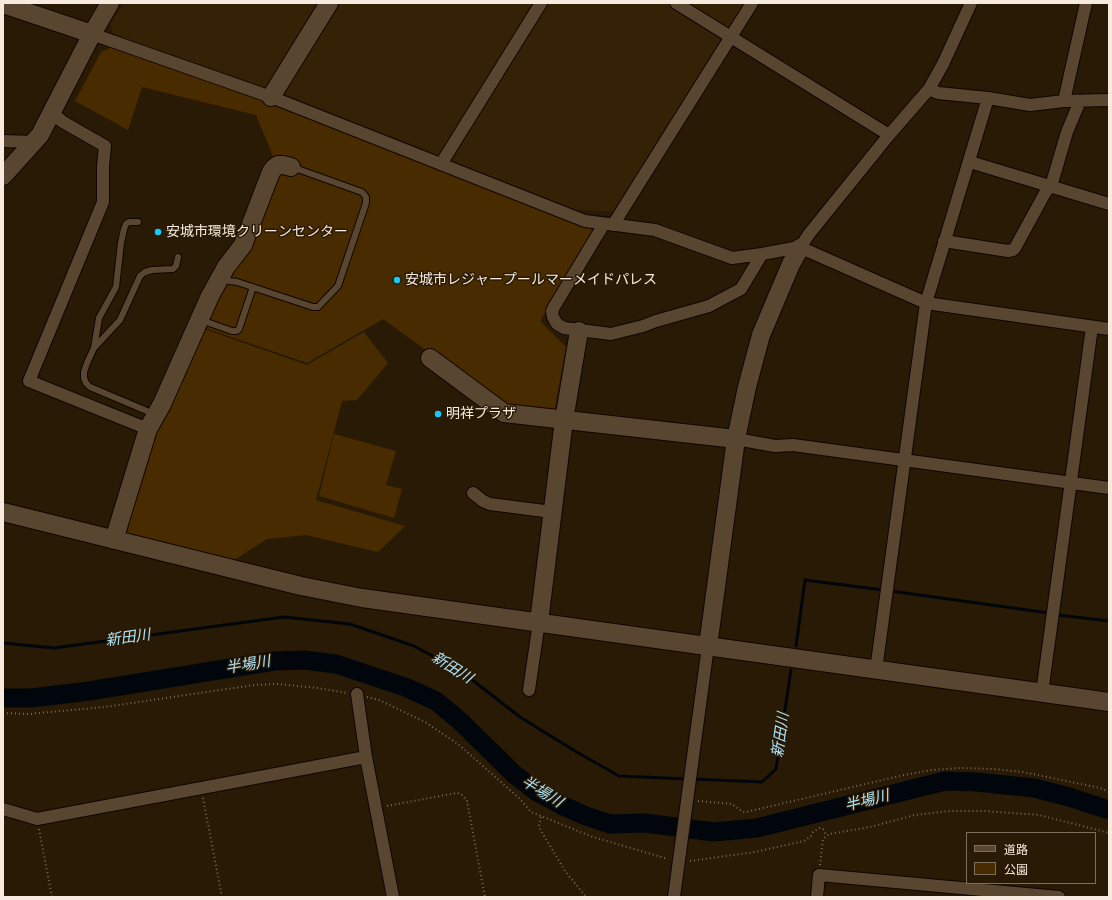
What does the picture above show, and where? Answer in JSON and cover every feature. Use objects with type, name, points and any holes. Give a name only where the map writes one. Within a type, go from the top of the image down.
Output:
[{"type":"street","points":[[3,176],[40,135],[92,34],[110,3]]},
{"type":"street","points":[[271,97],[329,3]]},
{"type":"street","points":[[441,164],[541,3]]},
{"type":"street","points":[[676,3],[889,136]]},
{"type":"street","points":[[752,3],[554,307],[552,311],[553,317],[560,327],[579,331],[611,334],[643,326],[709,306],[741,289],[762,254]]},
{"type":"street","points":[[674,897],[736,440],[747,387],[761,335],[791,264],[800,248],[809,234],[929,89],[943,64],[970,3]]},
{"type":"street","points":[[1064,101],[1086,3]]},
{"type":"street","points":[[3,4],[271,97],[585,221],[655,230],[732,258],[800,248],[926,303],[1109,329]]},
{"type":"street","points":[[929,89],[938,93],[988,98],[1030,105],[1064,101],[1109,100]]},
{"type":"street","points":[[876,670],[926,303],[944,241],[970,162],[988,98]]},
{"type":"street","points":[[944,241],[1008,251],[1012,250],[1018,245],[1052,183],[1067,132],[1080,101]]},
{"type":"street","points":[[52,113],[63,122],[105,146],[103,166],[103,202],[29,381],[152,422]]},
{"type":"street","points":[[3,141],[35,142]]},
{"type":"street","points":[[970,162],[1109,204]]},
{"type":"street","points":[[114,540],[152,422],[199,320],[218,280],[243,245],[270,172],[278,165],[291,167]]},
{"type":"street","points":[[1042,693],[1092,327]]},
{"type":"street","points":[[529,690],[564,420],[579,331]]},
{"type":"street","points":[[430,358],[504,412],[776,446],[793,445],[1109,488]]},
{"type":"street","points":[[473,493],[483,501],[490,504],[552,512]]},
{"type":"street","points":[[3,512],[301,586],[362,598],[1109,702]]},
{"type":"street","points":[[357,694],[366,757],[393,897]]},
{"type":"street","points":[[3,809],[37,819],[366,757]]},
{"type":"street","points":[[817,897],[819,875],[1058,897]]},
{"type":"lane","points":[[218,280],[237,282],[313,307],[318,307],[338,286],[366,203],[366,197],[362,192],[291,167]]},
{"type":"lane","points":[[138,222],[129,222],[126,224],[124,229],[116,287],[99,318],[94,348],[84,372],[86,383],[90,387],[152,422]]},
{"type":"lane","points":[[94,348],[120,320],[140,276],[145,272],[152,270],[173,269],[176,266],[178,257]]},
{"type":"lane","points":[[199,320],[232,331],[237,331],[253,287]]},
{"type":"path","points":[[3,713],[28,714],[105,707],[254,685],[278,684],[318,688],[357,694],[379,700],[426,722],[458,744],[519,798],[531,812],[593,837],[665,859],[680,857],[690,861],[755,852],[804,842],[813,832],[820,828],[823,829],[826,836]]},
{"type":"path","points":[[688,801],[732,804],[743,812],[746,812],[904,775],[932,770],[960,768],[1023,772],[1100,788],[1109,792]]},
{"type":"path","points":[[201,789],[222,897]]},
{"type":"path","points":[[376,808],[456,793],[461,794],[466,801],[485,897]]},
{"type":"path","points":[[819,875],[823,840],[826,836],[834,832],[870,827],[916,815],[950,811],[984,811],[1039,815],[1109,833]]},
{"type":"path","points":[[541,817],[539,825],[540,829],[565,871],[586,897]]},
{"type":"path","points":[[37,819],[52,897]]},
{"type":"shaded area","points":[[124,3],[745,3],[616,212],[575,210],[283,94],[114,37],[110,24]]},
{"type":"green space","name":"安城市レジャープールマーメイドパレス","points":[[112,47],[279,106],[592,227],[592,234],[540,321],[566,347],[554,413],[504,407],[383,319],[307,363],[202,327],[252,241],[278,171],[256,115],[142,87],[128,130],[75,101],[101,52]]},
{"type":"green space","points":[[201,328],[307,365],[364,332],[388,363],[357,400],[342,401],[316,500],[405,526],[378,552],[306,535],[267,539],[231,562],[128,537],[123,531],[152,440]]},
{"type":"green space","points":[[334,434],[396,451],[386,485],[402,489],[394,518],[319,496]]},
{"type":"waterway","name":"新田川","points":[[796,646],[805,580],[883,590]]},
{"type":"waterway","name":"新田川","points":[[891,591],[1049,613]]},
{"type":"waterway","name":"新田川","points":[[1058,615],[1109,621]]},
{"type":"waterway","name":"新田川","points":[[3,643],[54,648],[284,617],[350,624],[414,646],[462,672],[520,717],[619,776],[688,779]]},
{"type":"waterway","name":"半場川","points":[[3,698],[31,698],[89,691],[274,661],[304,660],[336,664],[405,687],[436,701],[460,721],[514,774],[537,792],[586,816],[610,824],[645,823],[714,832],[757,828],[945,781],[976,782],[1034,788],[1069,797],[1109,810]]},
{"type":"waterway","name":"新田川","points":[[693,779],[762,782],[776,769],[791,670]]},
{"type":"place","name":"安城市環境クリーンセンター","points":[[158,232]]},
{"type":"place","name":"安城市レジャープールマーメイドパレス","points":[[397,280]]},
{"type":"place","name":"明祥プラザ","points":[[438,414]]}]
